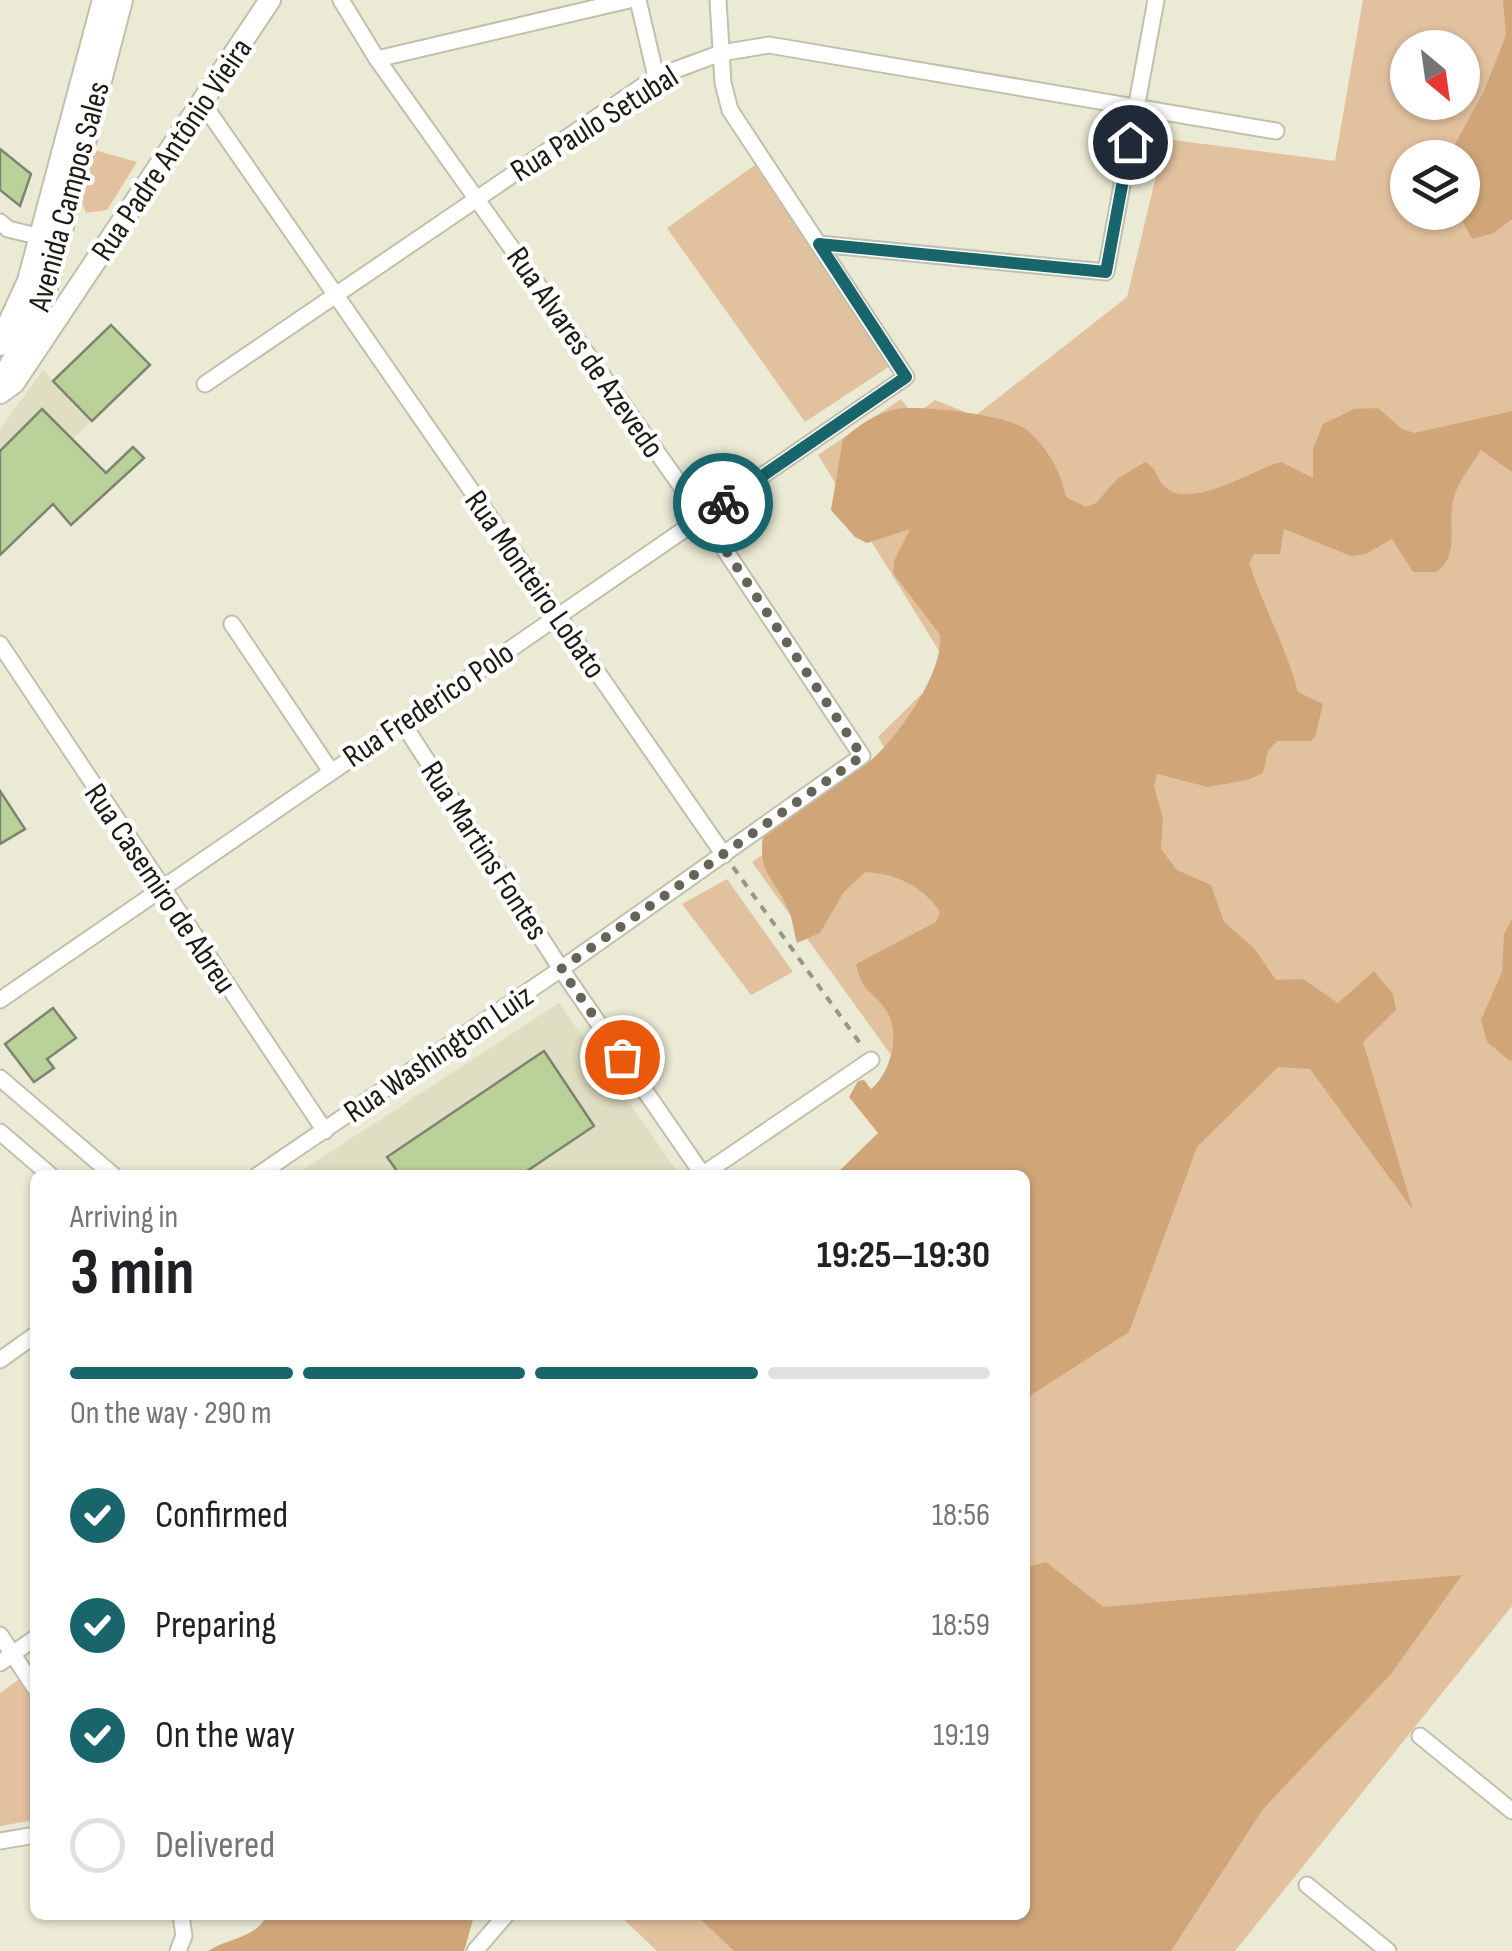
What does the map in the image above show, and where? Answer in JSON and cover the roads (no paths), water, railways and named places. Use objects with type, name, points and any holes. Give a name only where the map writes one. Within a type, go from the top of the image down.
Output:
[{"type":"main road","name":"Avenida Campos Sales","points":[[0,344],[29,282],[104,0]]},
{"type":"main road","name":"Avenida Campos Sales","points":[[0,385],[33,325],[47,284],[121,0]]},
{"type":"street","name":"Rua Padre Antônio Vieira","points":[[0,394],[14,382],[204,104],[270,0]]},
{"type":"street","name":"Rua Alvares de Azevedo","points":[[341,0],[377,59],[703,516],[862,756]]},
{"type":"street","points":[[377,59],[628,0]]},
{"type":"street","points":[[638,0],[656,78]]},
{"type":"street","points":[[718,0],[730,110],[819,244],[1106,272],[1156,0]]},
{"type":"street","name":"Rua Paulo Setubal","points":[[205,384],[339,297],[476,198],[656,78],[721,53],[769,45],[1276,131]]},
{"type":"street","name":"Rua Monteiro Lobato","points":[[204,104],[724,855]]},
{"type":"street","points":[[0,222],[8,229],[41,237]]},
{"type":"street","name":"Rua Frederico Polo","points":[[0,1000],[906,377],[819,244]]},
{"type":"street","points":[[232,624],[330,770]]},
{"type":"street","name":"Rua Casemiro de Abreu","points":[[0,644],[325,1131]]},
{"type":"street","name":"Rua Martins Fontes","points":[[402,722],[561,969],[699,1170]]},
{"type":"street","name":"Rua Washington Luiz","points":[[266,1170],[561,969],[862,756]]},
{"type":"street","points":[[709,1170],[872,1060]]},
{"type":"street","points":[[0,1078],[107,1170]]},
{"type":"street","points":[[0,1132],[44,1170]]},
{"type":"street","points":[[0,1360],[30,1339]]},
{"type":"street","points":[[0,1635],[6,1658],[30,1683]]},
{"type":"street","points":[[6,1658],[30,1641]]},
{"type":"street","points":[[1420,1736],[1512,1811]]},
{"type":"street","points":[[0,1841],[30,1836]]},
{"type":"street","points":[[1307,1885],[1388,1951]]},
{"type":"street","points":[[178,1951],[184,1936],[182,1920]]},
{"type":"street","points":[[475,1951],[502,1920]]}]
